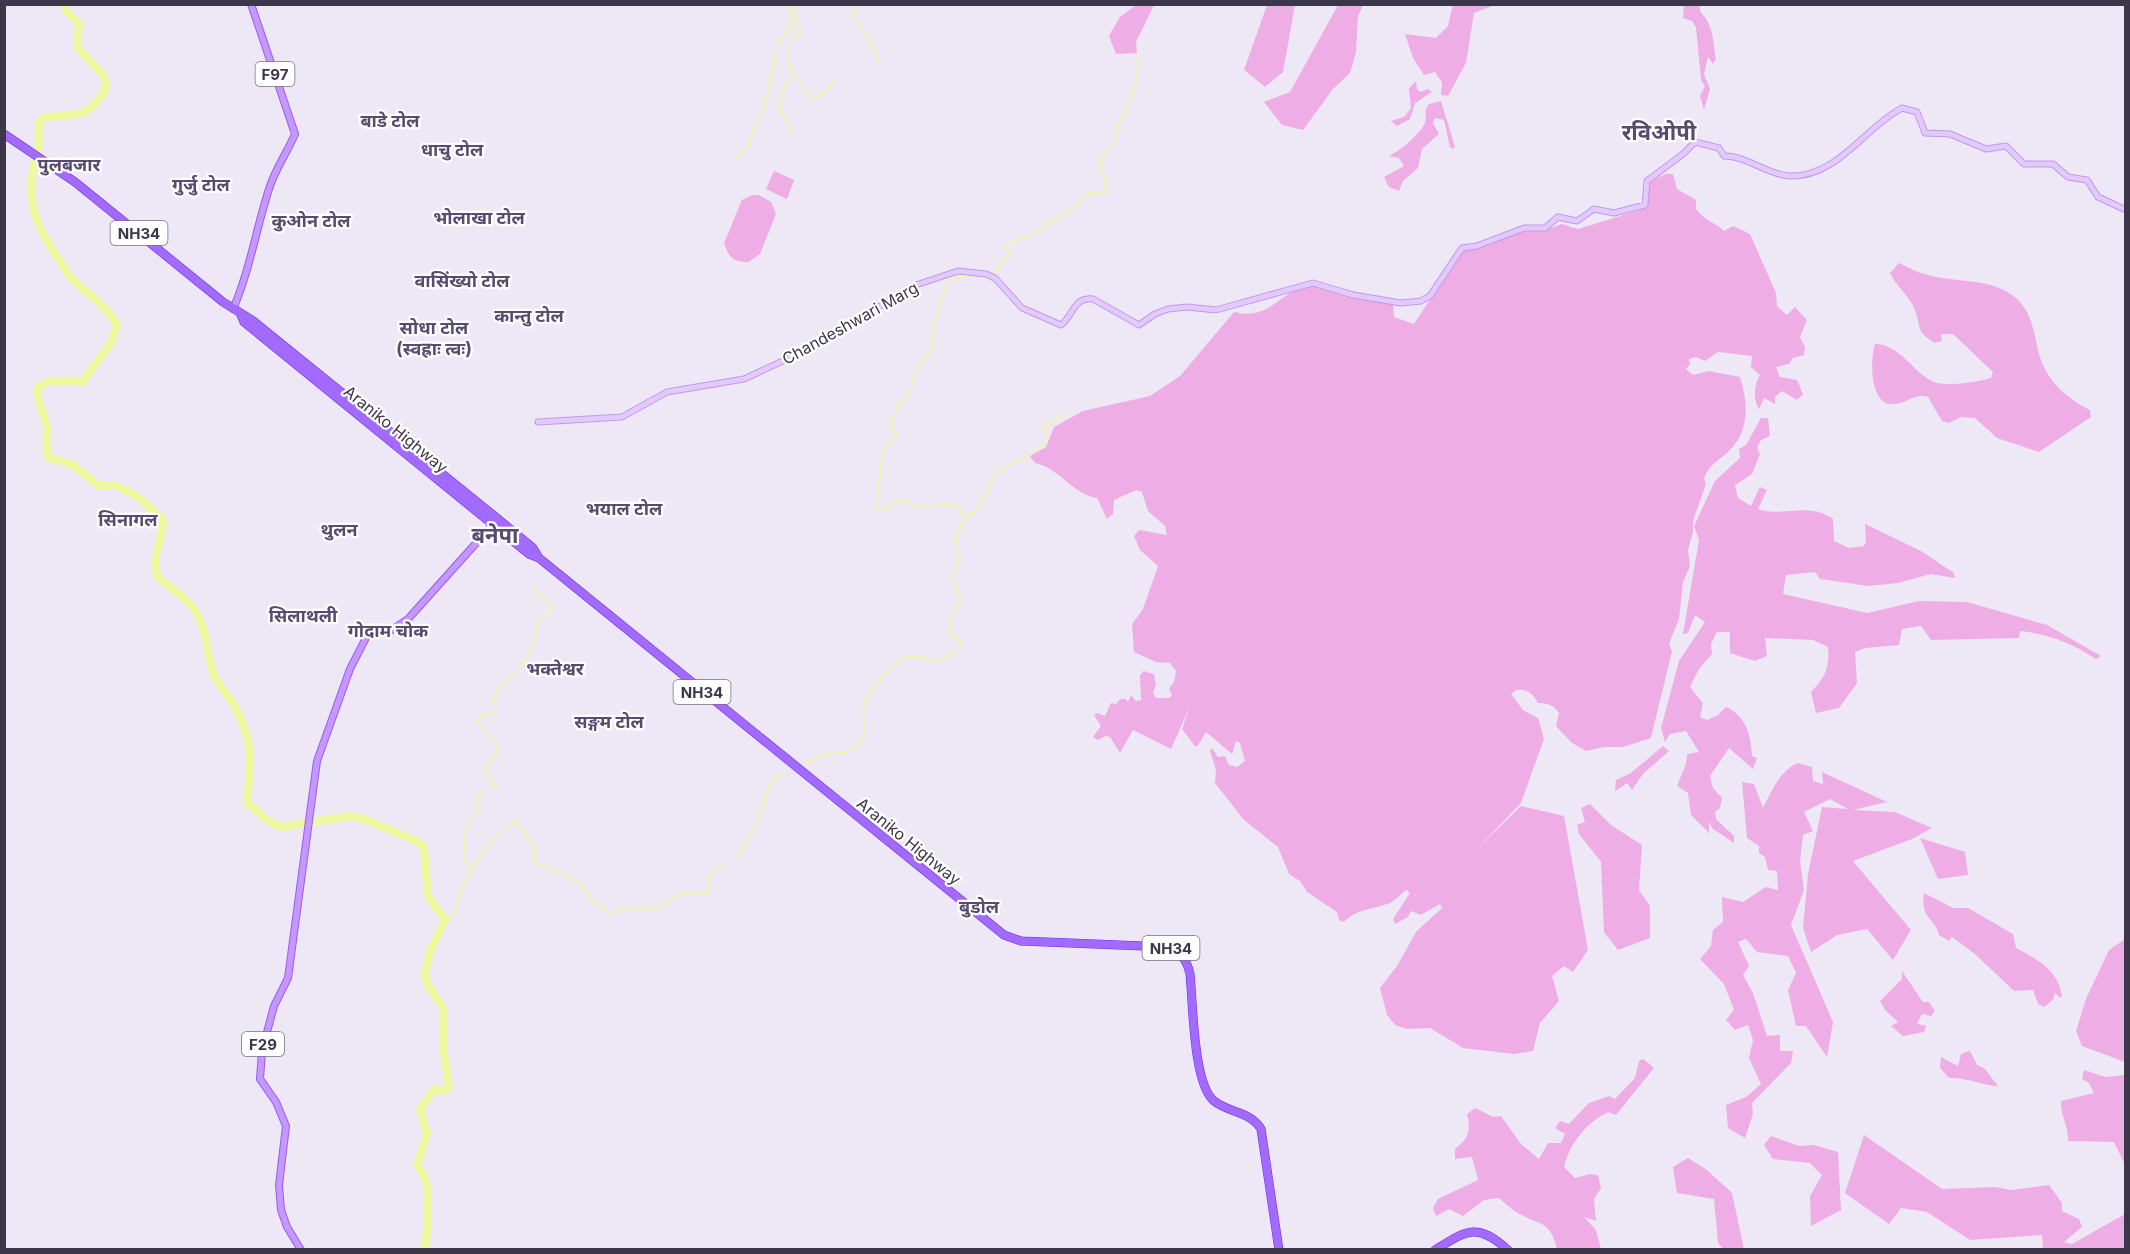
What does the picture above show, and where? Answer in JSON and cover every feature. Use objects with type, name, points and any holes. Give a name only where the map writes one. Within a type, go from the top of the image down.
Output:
[{"type":"highway","name":"Araniko Highway","points":[[4,134],[44,158],[233,309],[252,320],[495,521],[529,554],[539,558],[1004,935],[1021,941],[1168,947],[1179,953],[1188,964],[1190,974],[1203,1083],[1212,1100],[1245,1114],[1261,1129],[1279,1250]]},
{"type":"highway","points":[[1435,1250],[1465,1232],[1474,1230],[1491,1235],[1508,1250]]},
{"type":"main road","name":"F97","points":[[233,309],[244,285],[274,174],[295,134],[251,4]]},
{"type":"main road","name":"Chandeshwari Marg","points":[[538,422],[622,417],[667,392],[744,379],[802,352],[916,285],[957,271],[986,274],[995,278],[1022,308],[1061,325],[1077,302],[1086,298],[1093,299],[1139,325],[1155,314],[1168,309],[1187,307],[1216,310],[1231,304],[1316,283],[1353,295],[1401,303],[1425,300],[1451,268],[1462,248],[1477,246],[1524,228],[1545,228],[1558,217],[1577,221],[1594,209],[1614,213],[1645,205],[1647,181],[1695,142],[1719,148],[1724,156],[1736,156],[1754,166],[1792,176],[1813,172],[1835,160],[1899,109],[1906,108],[1919,114],[1925,133],[1950,134],[1986,149],[2003,146],[2024,164],[2053,164],[2068,177],[2087,180],[2098,197],[2126,210]]},
{"type":"main road","name":"F29","points":[[301,1250],[287,1227],[281,1210],[279,1185],[286,1126],[280,1109],[260,1079],[260,1066],[268,1023],[288,978],[308,810],[319,750],[364,639],[370,630],[390,631],[408,619],[495,521]]},
{"type":"shaded area","points":[[1136,5],[1154,5],[1136,42],[1137,53],[1116,54],[1109,36],[1120,17]]},
{"type":"shaded area","points":[[1267,5],[1295,5],[1283,72],[1265,87],[1244,70]]},
{"type":"shaded area","points":[[1338,5],[1363,5],[1358,16],[1356,52],[1350,73],[1333,89],[1303,130],[1282,125],[1264,102],[1290,92]]},
{"type":"shaded area","points":[[1453,5],[1495,5],[1474,13],[1466,63],[1448,96],[1441,95],[1442,82],[1435,72],[1424,75],[1413,58],[1405,34],[1436,38],[1448,26]]},
{"type":"shaded area","points":[[1684,5],[1699,5],[1712,34],[1716,59],[1713,64],[1708,57],[1704,74],[1710,89],[1704,110],[1700,96],[1705,86],[1701,80],[1696,27],[1692,21],[1683,18]]},
{"type":"shaded area","points":[[1416,81],[1420,92],[1428,89],[1432,92],[1415,103],[1410,119],[1397,126],[1391,121],[1404,117],[1411,108],[1409,88]]},
{"type":"shaded area","points":[[1441,101],[1455,147],[1453,149],[1450,147],[1444,120],[1435,118],[1433,123],[1439,134],[1422,149],[1418,168],[1403,181],[1399,191],[1389,187],[1384,177],[1404,166],[1399,158],[1389,156],[1409,142],[1423,127],[1429,104]]},
{"type":"shaded area","points":[[774,171],[794,180],[787,199],[766,189]]},
{"type":"shaded area","points":[[1666,174],[1673,174],[1677,189],[1696,200],[1696,209],[1707,219],[1724,231],[1733,226],[1750,234],[1776,293],[1777,306],[1787,315],[1795,307],[1807,320],[1800,337],[1805,347],[1804,355],[1793,358],[1789,364],[1776,367],[1780,377],[1797,380],[1803,394],[1797,400],[1782,391],[1775,397],[1775,404],[1764,398],[1759,409],[1755,392],[1760,375],[1751,367],[1752,356],[1718,352],[1705,361],[1696,357],[1689,359],[1690,364],[1686,369],[1693,375],[1709,371],[1740,377],[1745,396],[1745,416],[1741,435],[1736,443],[1712,466],[1704,478],[1706,484],[1693,521],[1693,532],[1688,550],[1690,566],[1683,582],[1679,619],[1669,644],[1672,651],[1651,738],[1623,747],[1604,747],[1586,751],[1572,743],[1556,726],[1559,713],[1552,706],[1538,703],[1532,694],[1524,690],[1516,690],[1511,694],[1523,710],[1538,718],[1544,739],[1521,803],[1477,849],[1521,806],[1564,816],[1588,950],[1573,972],[1564,966],[1552,976],[1559,1001],[1540,1023],[1533,1051],[1514,1054],[1463,1048],[1430,1028],[1406,1029],[1395,1025],[1387,1015],[1380,988],[1397,966],[1416,932],[1442,908],[1440,904],[1421,915],[1411,911],[1408,917],[1395,924],[1393,919],[1410,893],[1406,890],[1390,903],[1359,912],[1344,922],[1339,920],[1337,912],[1307,892],[1300,881],[1289,874],[1278,847],[1244,820],[1215,783],[1216,770],[1210,751],[1212,748],[1218,757],[1225,756],[1229,765],[1237,767],[1245,761],[1240,743],[1236,741],[1232,754],[1206,732],[1197,747],[1194,745],[1182,729],[1190,706],[1171,749],[1133,730],[1120,753],[1110,737],[1105,736],[1098,740],[1093,737],[1101,726],[1094,715],[1097,713],[1105,716],[1111,703],[1116,704],[1120,699],[1126,699],[1128,702],[1131,695],[1136,701],[1141,700],[1140,675],[1144,671],[1154,674],[1156,684],[1153,693],[1156,698],[1169,698],[1172,695],[1169,689],[1174,682],[1176,671],[1170,663],[1156,662],[1134,652],[1132,624],[1143,609],[1158,566],[1140,550],[1134,536],[1139,530],[1167,535],[1165,526],[1148,511],[1142,492],[1136,490],[1114,500],[1113,514],[1107,519],[1097,498],[1081,492],[1052,470],[1035,463],[1030,456],[1046,447],[1054,427],[1083,411],[1150,396],[1180,376],[1234,312],[1247,314],[1258,312],[1303,286],[1322,284],[1393,303],[1394,317],[1414,324],[1463,250],[1521,231],[1545,230],[1562,224],[1578,229],[1646,208],[1650,181]]},
{"type":"shaded area","points":[[752,195],[759,195],[771,202],[776,214],[760,254],[749,262],[739,261],[730,256],[724,243],[742,200]]},
{"type":"shaded area","points":[[1899,263],[1918,272],[1937,277],[1996,287],[2017,299],[2030,318],[2042,363],[2052,380],[2073,400],[2090,410],[2091,417],[2039,452],[1997,438],[1975,418],[1961,417],[1949,423],[1942,421],[1928,397],[1916,397],[1896,404],[1887,403],[1881,399],[1876,391],[1872,371],[1875,344],[1892,349],[1934,382],[1946,384],[1985,380],[1991,378],[1993,372],[1953,334],[1941,334],[1942,341],[1935,343],[1924,335],[1912,304],[1890,273]]},
{"type":"shaded area","points":[[1761,418],[1768,418],[1770,436],[1761,440],[1757,448],[1760,454],[1752,474],[1735,485],[1738,498],[1751,506],[1760,487],[1767,490],[1758,509],[1777,512],[1805,510],[1824,514],[1833,519],[1834,541],[1849,548],[1864,546],[1866,542],[1865,524],[1921,551],[1954,573],[1955,578],[1931,574],[1898,583],[1868,586],[1820,579],[1815,572],[1786,575],[1783,594],[1867,613],[1919,601],[1967,602],[2047,625],[2101,656],[2096,659],[2060,640],[2031,632],[2020,631],[2019,638],[1931,640],[1921,626],[1902,629],[1899,645],[1865,648],[1855,652],[1857,683],[1839,708],[1816,713],[1811,692],[1825,672],[1828,647],[1813,640],[1765,638],[1767,656],[1755,661],[1730,653],[1730,632],[1717,632],[1711,644],[1712,654],[1699,669],[1690,687],[1703,703],[1700,717],[1707,720],[1718,715],[1726,707],[1743,721],[1749,734],[1752,756],[1757,758],[1753,769],[1729,748],[1710,776],[1713,788],[1722,798],[1720,808],[1715,812],[1716,819],[1734,836],[1734,843],[1713,829],[1709,822],[1709,833],[1691,815],[1688,793],[1677,786],[1686,764],[1687,754],[1699,752],[1686,731],[1670,734],[1665,742],[1661,728],[1679,661],[1705,622],[1695,615],[1688,633],[1683,634],[1699,540],[1694,526],[1715,481],[1740,458],[1739,449],[1746,445]]},
{"type":"shaded area","points":[[1663,746],[1669,751],[1643,774],[1632,790],[1627,783],[1615,791],[1616,780],[1631,773]]},
{"type":"shaded area","points":[[1798,763],[1812,767],[1813,781],[1823,784],[1822,772],[1887,802],[1853,810],[1895,812],[1932,828],[1912,839],[1853,861],[1911,930],[1893,960],[1867,929],[1837,935],[1811,952],[1803,928],[1808,874],[1822,807],[1848,809],[1830,799],[1804,812],[1813,831],[1803,835],[1800,861],[1804,890],[1791,925],[1833,1022],[1827,1057],[1806,1026],[1796,1026],[1788,990],[1796,973],[1788,956],[1757,952],[1746,939],[1738,942],[1749,966],[1743,975],[1753,993],[1767,1036],[1780,1035],[1780,1051],[1793,1051],[1791,1063],[1752,1103],[1753,1114],[1745,1138],[1728,1128],[1726,1105],[1746,1097],[1761,1084],[1749,1058],[1753,1040],[1748,1025],[1735,1030],[1726,1020],[1734,1010],[1724,984],[1700,959],[1711,946],[1713,930],[1723,922],[1722,897],[1743,902],[1766,887],[1778,890],[1777,871],[1768,870],[1765,857],[1759,853],[1759,846],[1747,838],[1742,782],[1754,784],[1763,808],[1781,776]]},
{"type":"shaded area","points":[[1590,804],[1611,825],[1642,845],[1639,890],[1650,906],[1650,938],[1618,950],[1604,932],[1601,862],[1579,834],[1577,825],[1585,822],[1581,808]]},
{"type":"shaded area","points":[[1920,838],[1965,852],[1968,875],[1938,879]]},
{"type":"shaded area","points":[[1924,893],[1953,908],[1968,908],[2013,934],[2016,948],[2039,961],[2052,973],[2062,997],[2055,993],[2053,1000],[2044,1007],[2038,1004],[2033,990],[2014,991],[1975,954],[1952,937],[1949,941],[1939,935],[1924,909]]},
{"type":"shaded area","points":[[2125,939],[2125,1062],[2082,1046],[2076,1031],[2086,999],[2109,950]]},
{"type":"shaded area","points":[[1902,971],[1923,1002],[1929,1002],[1935,1011],[1931,1016],[1922,1014],[1917,1024],[1926,1026],[1924,1032],[1903,1036],[1891,1026],[1898,1022],[1885,1010],[1880,1001],[1902,979]]},
{"type":"shaded area","points":[[1970,1051],[1977,1065],[1984,1068],[1998,1086],[1949,1078],[1940,1068],[1941,1057],[1958,1066],[1961,1054]]},
{"type":"shaded area","points":[[1643,1059],[1654,1068],[1616,1115],[1608,1112],[1586,1128],[1570,1150],[1564,1167],[1575,1178],[1590,1174],[1598,1175],[1601,1188],[1594,1199],[1596,1221],[1584,1217],[1596,1230],[1601,1249],[1557,1249],[1548,1228],[1515,1211],[1499,1198],[1484,1200],[1463,1216],[1449,1209],[1436,1216],[1433,1208],[1438,1199],[1478,1180],[1472,1157],[1455,1159],[1455,1149],[1468,1134],[1467,1114],[1475,1108],[1493,1117],[1501,1116],[1521,1144],[1539,1159],[1548,1143],[1561,1143],[1565,1134],[1555,1128],[1560,1121],[1569,1124],[1589,1103],[1609,1096],[1615,1099],[1635,1078],[1639,1061]]},
{"type":"shaded area","points":[[2084,1070],[2105,1077],[2125,1075],[2125,1165],[2114,1142],[2068,1141],[2061,1101],[2094,1093],[2089,1083],[2082,1079]]},
{"type":"shaded area","points":[[1864,1135],[1942,1189],[1995,1187],[2011,1190],[2049,1185],[2062,1203],[2062,1211],[2079,1219],[2082,1227],[2064,1242],[2072,1244],[2125,1214],[2125,1249],[2043,1249],[2042,1235],[1970,1240],[1927,1212],[1901,1208],[1889,1224],[1845,1193]]},
{"type":"shaded area","points":[[1771,1136],[1799,1146],[1814,1145],[1838,1152],[1841,1210],[1811,1226],[1810,1196],[1822,1175],[1810,1163],[1773,1159],[1764,1145]]},
{"type":"shaded area","points":[[1688,1158],[1707,1170],[1732,1193],[1744,1249],[1723,1249],[1718,1243],[1714,1199],[1677,1193],[1673,1167]]},
{"type":"waterway","points":[[65,4],[66,11],[79,24],[77,47],[104,76],[106,88],[93,106],[86,111],[79,114],[42,118],[40,121],[39,145],[31,182],[34,210],[44,236],[69,276],[102,305],[117,324],[111,343],[82,382],[48,382],[38,387],[39,401],[46,424],[46,447],[49,458],[71,464],[98,485],[115,485],[138,497],[163,520],[156,558],[159,579],[187,601],[198,616],[215,677],[232,703],[246,732],[250,754],[247,802],[265,819],[281,827],[350,816],[364,819],[416,841],[424,847],[428,896],[445,920],[430,951],[425,975],[427,984],[443,1008],[443,1045],[449,1088],[443,1091],[435,1089],[420,1109],[427,1133],[417,1165],[423,1173],[428,1194],[426,1250]]},
{"type":"waterway","points":[[736,159],[750,144],[753,128],[764,108],[774,66],[776,46],[790,27],[791,4]]},
{"type":"waterway","points":[[797,4],[795,12],[798,26]]},
{"type":"waterway","points":[[856,4],[853,17],[870,39],[879,63]]},
{"type":"waterway","points":[[789,66],[790,39],[799,35],[798,27]]},
{"type":"waterway","points":[[991,273],[993,274],[1009,254],[1006,245],[1041,230],[1048,222],[1063,216],[1090,192],[1102,194],[1107,191],[1100,161],[1115,142],[1120,122],[1134,89],[1138,56]]},
{"type":"waterway","points":[[789,68],[792,67],[804,90],[813,100],[827,91],[834,80]]},
{"type":"waterway","points":[[790,72],[789,83],[782,87],[784,95],[778,106],[786,119],[791,137]]},
{"type":"waterway","points":[[965,516],[955,506],[924,507],[898,500],[881,511],[877,511],[883,453],[897,435],[890,426],[898,406],[911,391],[912,381],[920,364],[933,348],[933,328],[948,278],[969,276]]},
{"type":"waterway","points":[[802,766],[821,756],[847,752],[858,746],[864,731],[864,705],[870,694],[898,661],[911,657],[942,660],[961,646],[961,641],[950,634],[951,619],[960,596],[951,577],[959,562],[956,534],[966,517],[979,509],[995,474],[1011,463],[1023,460],[1048,439],[1043,427],[1067,414]]},
{"type":"waterway","points":[[520,667],[534,644],[537,625],[552,607],[532,588]]},
{"type":"waterway","points":[[488,791],[495,786],[485,769],[499,751],[478,720],[481,715],[493,713],[496,708],[497,691],[518,671]]},
{"type":"waterway","points":[[736,858],[741,854],[758,819],[770,786],[786,771]]},
{"type":"waterway","points":[[471,873],[464,840],[468,824],[479,811],[479,796],[483,791]]},
{"type":"waterway","points":[[504,830],[515,821],[535,847],[534,862],[579,882],[590,898],[610,913],[660,906],[681,894],[706,894],[711,887],[707,880],[709,876],[729,862]]},
{"type":"waterway","points":[[445,920],[454,916],[461,890],[486,847],[499,834]]},
{"type":"district","name":"बाडे टोल","points":[[390,120]]},
{"type":"district","name":"रविओपी","points":[[1659,132]]},
{"type":"district","name":"धाचु टोल","points":[[452,149]]},
{"type":"district","name":"पुलबजार","points":[[69,164]]},
{"type":"district","name":"गुर्जु टोल","points":[[201,184]]},
{"type":"district","name":"भोलाखा टोल","points":[[479,217]]},
{"type":"district","name":"कुओन टोल","points":[[311,220]]},
{"type":"district","name":"वासिंख्यो टोल","points":[[462,280]]},
{"type":"district","name":"कान्तु टोल","points":[[529,315]]},
{"type":"district","name":"सोधा टोल (स्वह्राः त्वः)","points":[[434,337]]},
{"type":"district","name":"भयाल टोल","points":[[624,508]]},
{"type":"district","name":"सिनागल","points":[[128,519]]},
{"type":"district","name":"थुलन","points":[[339,529]]},
{"type":"district","name":"बनेपा","points":[[495,535]]},
{"type":"district","name":"सिलाथली","points":[[303,615]]},
{"type":"district","name":"गाेदाम चाेक","points":[[388,630]]},
{"type":"district","name":"भक्तेश्वर","points":[[555,668]]},
{"type":"district","name":"सङ्गम टोल","points":[[609,721]]},
{"type":"district","name":"बुडोल","points":[[979,906]]}]
